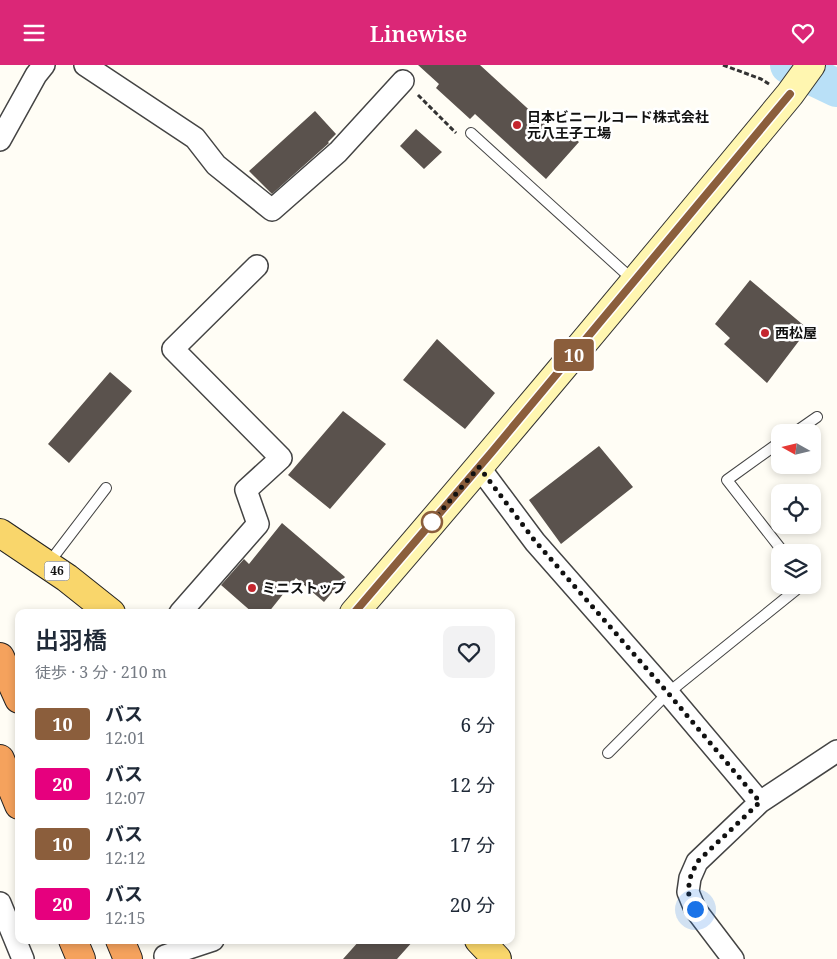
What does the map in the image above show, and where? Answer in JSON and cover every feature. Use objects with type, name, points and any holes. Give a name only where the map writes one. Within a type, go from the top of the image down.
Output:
[{"type":"highway","points":[[0,657],[15,690]]},
{"type":"highway","points":[[0,759],[15,795]]},
{"type":"highway","points":[[75,944],[81,959]]},
{"type":"highway","points":[[122,944],[128,959]]},
{"type":"main road","name":"46","points":[[0,533],[48,565],[106,609]]},
{"type":"street","points":[[85,65],[195,138],[216,165],[272,210],[338,152],[403,81]]},
{"type":"street","points":[[357,609],[635,282],[781,90],[811,65]]},
{"type":"street","points":[[0,140],[34,68]]},
{"type":"street","points":[[183,609],[258,523],[246,490],[281,458],[172,349],[257,266]]},
{"type":"street","points":[[479,467],[535,541],[760,802]]},
{"type":"street","points":[[734,959],[695,909],[688,892],[690,878],[697,862],[760,802],[837,751]]},
{"type":"street","points":[[0,903],[20,958]]},
{"type":"street","points":[[165,956],[203,944]]},
{"type":"lane","points":[[474,137],[635,282]]},
{"type":"lane","points":[[806,424],[816,417]]},
{"type":"lane","points":[[771,449],[727,480],[777,544]]},
{"type":"lane","points":[[48,565],[106,488]]},
{"type":"lane","points":[[608,753],[668,693],[791,594]]},
{"type":"path","points":[[723,65],[761,79],[781,90]]},
{"type":"path","points":[[403,81],[463,139],[474,137]]},
{"type":"building","name":"日本ビニールコード株式会社 元八王子工場","points":[[418,65],[480,65],[561,139],[567,132],[579,142],[546,179],[475,114],[470,119],[436,88],[439,84]]},
{"type":"building","points":[[315,111],[336,134],[329,143],[272,194],[249,171]]},
{"type":"building","points":[[416,129],[442,152],[424,169],[400,146]]},
{"type":"building","name":"西松屋","points":[[750,280],[808,329],[767,383],[724,344],[730,338],[715,324]]},
{"type":"building","points":[[437,339],[495,393],[465,429],[403,380]]},
{"type":"building","points":[[110,372],[132,391],[69,463],[48,444]]},
{"type":"building","points":[[343,411],[386,444],[330,509],[288,475]]},
{"type":"building","points":[[599,446],[633,487],[561,544],[529,500]]},
{"type":"building","points":[[282,523],[345,577],[324,602],[296,578],[271,609],[248,609],[221,585],[244,559],[249,564]]},
{"type":"building","points":[[356,944],[410,944],[397,959],[343,959]]},
{"type":"waterway","points":[[789,65],[837,88]]},
{"type":"bus line","name":"10","points":[[357,609],[635,282],[790,94]]},
{"type":"place","name":"日本ビニールコード株式会社 元八王子工場","points":[[517,125]]},
{"type":"place","name":"西松屋","points":[[765,333]]},
{"type":"place","name":"ミニストップ","points":[[252,588]]},
{"type":"route","points":[[432,522],[429,525],[479,467],[535,541],[760,802],[697,862],[690,878],[688,892],[695,909]]}]
